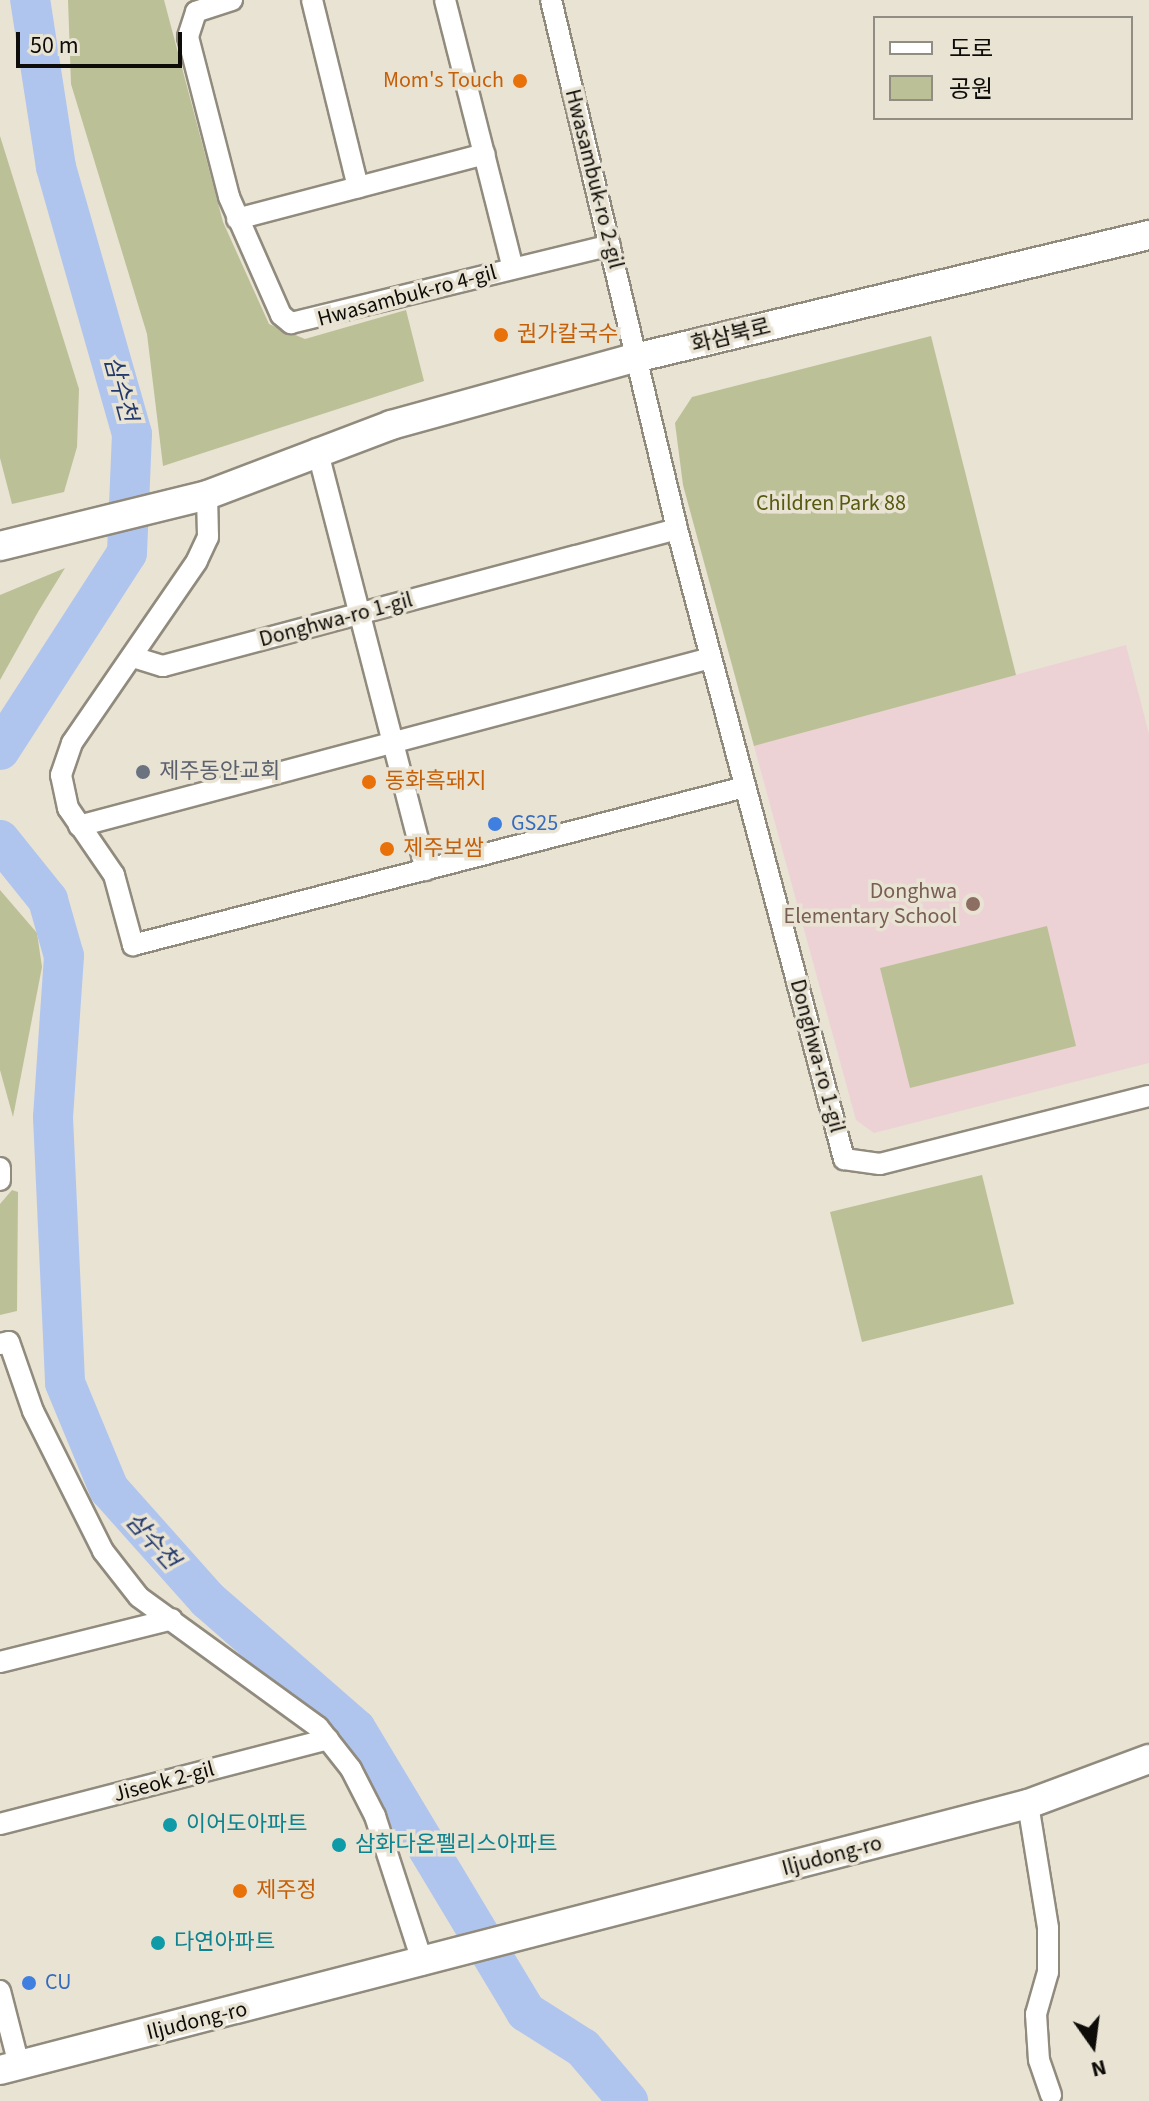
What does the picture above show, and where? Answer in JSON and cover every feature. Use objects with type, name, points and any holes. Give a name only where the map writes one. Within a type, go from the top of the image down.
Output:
[{"type":"street","name":"Hwasambuk-ro 4-gil","points":[[232,0],[187,21],[237,219],[281,315],[291,323],[610,245]]},
{"type":"street","points":[[312,0],[358,187]]},
{"type":"street","name":"Hwasambuk-ro 4-gil","points":[[445,0],[513,268]]},
{"type":"street","name":"Hwasambuk-ro 2-gil","points":[[551,0],[635,358]]},
{"type":"street","points":[[237,219],[485,154]]},
{"type":"street","name":"화삼북로","points":[[0,546],[207,495],[317,449],[635,358],[1149,235]]},
{"type":"street","name":"Donghwa-ro 1-gil","points":[[635,358],[677,529],[844,1159],[880,1164],[1149,1096]]},
{"type":"street","points":[[317,449],[426,870]]},
{"type":"street","points":[[207,495],[208,537],[133,657],[64,758],[62,791],[79,826],[114,875],[133,945],[745,787]]},
{"type":"street","name":"Donghwa-ro 1-gil","points":[[133,657],[163,666],[677,529]]},
{"type":"street","points":[[79,826],[711,658]]},
{"type":"street","points":[[0,1168],[0,1180]]},
{"type":"street","points":[[5,1343],[33,1411],[103,1551],[139,1597],[328,1739],[375,1816],[432,1962]]},
{"type":"street","points":[[0,1662],[172,1619]]},
{"type":"street","name":"Jiseok 2-gil","points":[[0,1824],[328,1739]]},
{"type":"street","name":"Iljudong-ro","points":[[10,2068],[510,1942],[1028,1804],[1149,1759]]},
{"type":"street","points":[[1028,1804],[1048,1928],[1048,1972],[1036,2014],[1039,2060],[1051,2095]]},
{"type":"street","points":[[0,1991],[10,2068]]},
{"type":"shaded area","name":"Donghwa Elementary School","points":[[1126,645],[1149,734],[1149,1063],[874,1133],[856,1120],[754,746]]},
{"type":"green space","points":[[68,0],[164,0],[223,222],[269,324],[305,339],[406,310],[424,381],[163,466],[147,334],[71,84]]},
{"type":"green space","points":[[0,136],[79,389],[77,447],[64,492],[12,504],[0,458]]},
{"type":"green space","name":"Children Park 88","points":[[931,336],[1016,675],[754,746],[683,485],[675,423],[692,397]]},
{"type":"green space","points":[[65,568],[38,612],[0,680],[0,595]]},
{"type":"green space","points":[[0,890],[37,933],[42,967],[13,1117],[0,1070]]},
{"type":"green space","points":[[1047,926],[1076,1046],[910,1088],[880,968]]},
{"type":"green space","points":[[982,1175],[1014,1304],[862,1342],[830,1212]]},
{"type":"green space","points":[[12,1190],[18,1192],[17,1311],[0,1315],[0,1204]]},
{"type":"waterway","name":"삼수천","points":[[0,750],[127,553],[132,434],[56,167],[30,0]]},
{"type":"waterway","name":"삼수천","points":[[0,840],[48,900],[64,956],[53,1117],[65,1383],[109,1489],[208,1600],[356,1729],[526,2012],[583,2048],[628,2101]]},
{"type":"place","name":"Mom's Touch","points":[[520,81]]},
{"type":"place","name":"권가칼국수","points":[[501,335]]},
{"type":"place","name":"제주동안교회","points":[[143,772]]},
{"type":"place","name":"동화흑돼지","points":[[369,782]]},
{"type":"place","name":"GS25","points":[[495,824]]},
{"type":"place","name":"제주보쌈","points":[[387,849]]},
{"type":"place","name":"Donghwa Elementary School","points":[[973,904]]},
{"type":"place","name":"이어도아파트","points":[[170,1825]]},
{"type":"place","name":"삼화다온펠리스아파트","points":[[339,1845]]},
{"type":"place","name":"제주정","points":[[240,1891]]},
{"type":"place","name":"다연아파트","points":[[158,1943]]},
{"type":"place","name":"CU","points":[[29,1983]]}]
